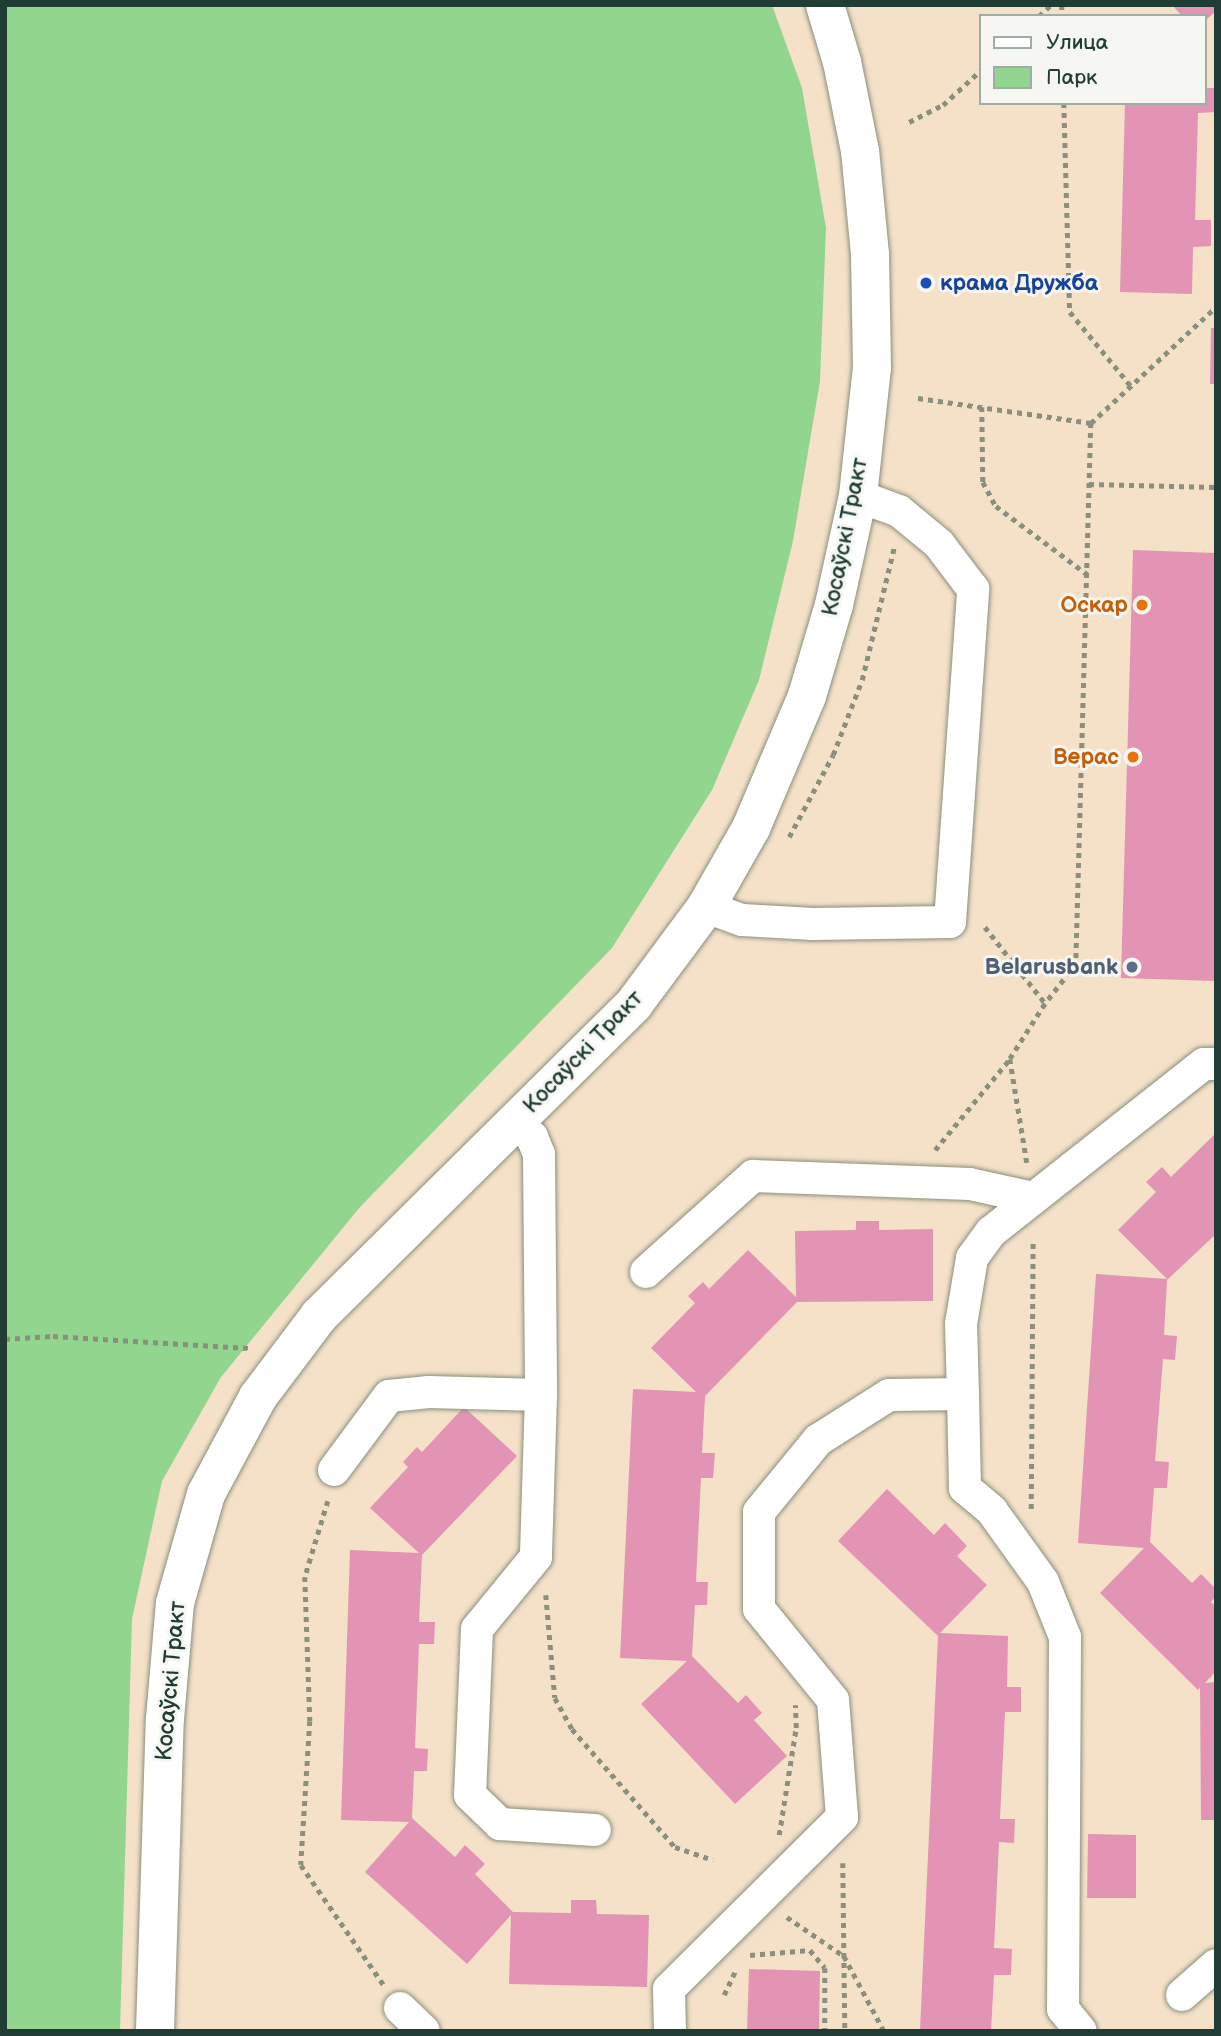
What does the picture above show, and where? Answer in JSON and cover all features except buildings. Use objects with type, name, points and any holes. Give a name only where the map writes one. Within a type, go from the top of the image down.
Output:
[{"type":"main road","name":"Косаўскі Тракт","points":[[155,2031],[165,1719],[175,1603],[206,1494],[258,1397],[318,1316],[634,1004],[706,907],[751,828],[807,696],[834,605],[858,496],[872,368],[870,254],[860,151],[842,62],[825,5]]},
{"type":"lane","points":[[706,907],[742,920],[813,924],[950,922],[973,589],[939,544],[899,511],[858,496]]},
{"type":"lane","points":[[1081,2031],[1063,2009],[1065,1637],[1043,1582],[992,1511],[965,1488],[961,1325],[972,1258],[991,1232],[1203,1064],[1216,1064]]},
{"type":"lane","points":[[514,1123],[532,1137],[539,1154],[541,1395],[536,1558],[477,1629],[470,1795],[500,1824],[595,1830]]},
{"type":"lane","points":[[646,1272],[753,1176],[970,1184],[1033,1198]]},
{"type":"lane","points":[[334,1470],[389,1396],[429,1392],[541,1395]]},
{"type":"lane","points":[[670,2031],[669,1989],[842,1817],[833,1700],[759,1609],[759,1512],[818,1440],[889,1395],[963,1394]]},
{"type":"lane","points":[[1182,1995],[1216,1965]]},
{"type":"lane","points":[[400,2008],[424,2031]]},
{"type":"path","points":[[909,122],[943,105],[979,72]]},
{"type":"path","points":[[1064,105],[1070,312],[1131,386]]},
{"type":"path","points":[[922,1182],[922,1166],[1010,1059],[1045,1004],[1076,964],[1091,423],[1216,307]]},
{"type":"path","points":[[918,398],[1091,423]]},
{"type":"path","points":[[982,407],[983,482],[996,506],[1087,575]]},
{"type":"path","points":[[1089,484],[1216,487]]},
{"type":"path","points":[[985,927],[1045,1004]]},
{"type":"path","points":[[1010,1059],[1033,1198],[1031,1516]]},
{"type":"path","points":[[5,1339],[53,1336],[112,1342],[242,1346]]},
{"type":"path","points":[[334,1470],[328,1503],[305,1577],[310,1721],[301,1865],[400,2008]]},
{"type":"path","points":[[546,1595],[555,1698],[572,1729],[676,1847],[712,1860]]},
{"type":"path","points":[[778,1843],[796,1728],[795,1698]]},
{"type":"path","points":[[842,1817],[845,2031]]},
{"type":"path","points":[[760,1898],[844,1956],[884,2031]]},
{"type":"path","points":[[724,1995],[739,1958],[764,1952],[810,1950],[825,1968],[825,2031]]},
{"type":"green space","points":[[5,5],[772,5],[802,88],[826,228],[820,381],[793,541],[759,680],[712,790],[612,948],[360,1207],[221,1377],[162,1481],[132,1619],[120,2031],[5,2031]]},
{"type":"place","name":"крама Дружба","points":[[926,283]]},
{"type":"place","name":"Оскар","points":[[1142,605]]},
{"type":"place","name":"Верас","points":[[1133,757]]},
{"type":"place","name":"Belarusbank","points":[[1132,967]]}]
